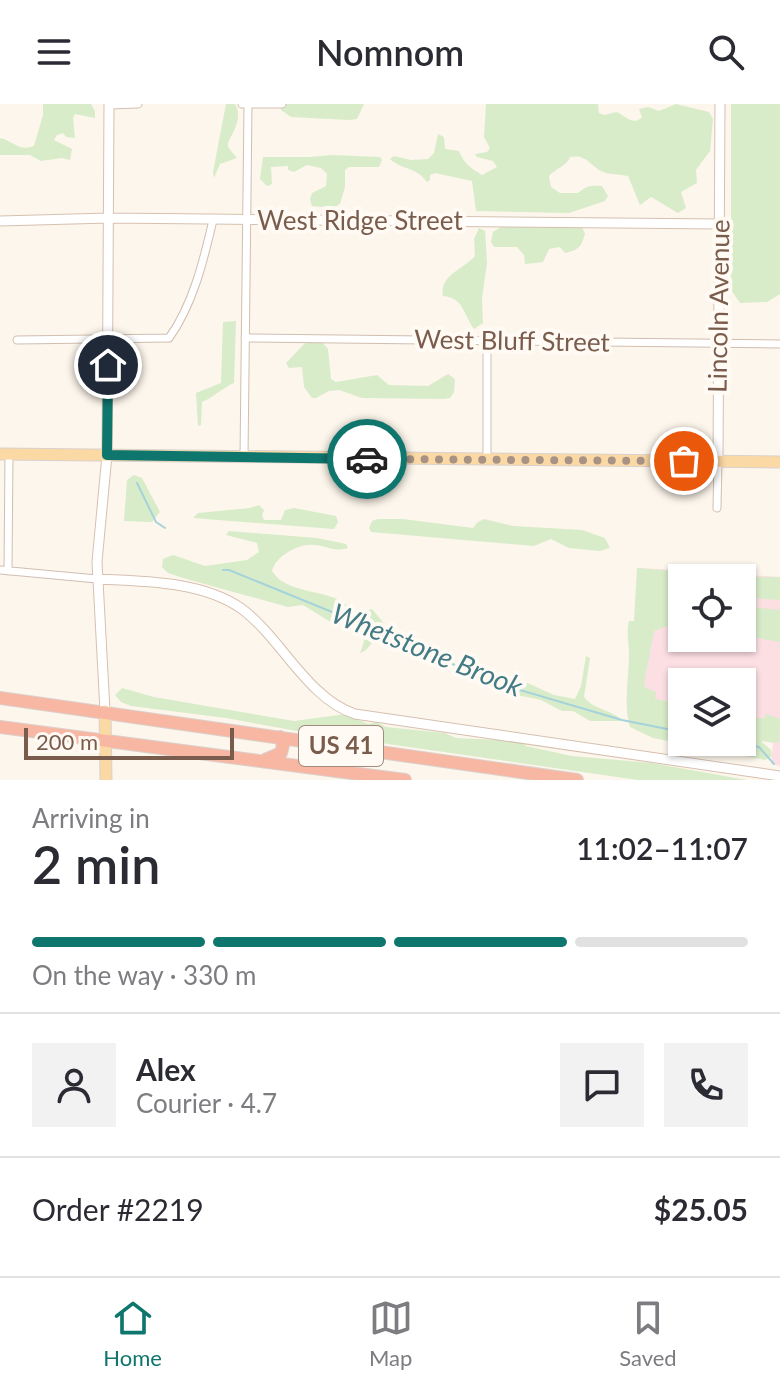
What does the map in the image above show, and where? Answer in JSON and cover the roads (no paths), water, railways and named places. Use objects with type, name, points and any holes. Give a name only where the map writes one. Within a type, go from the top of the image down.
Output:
[{"type":"highway","name":"US 41","points":[[0,698],[577,780]]},
{"type":"highway","name":"US 41","points":[[0,727],[405,780]]},
{"type":"highway","points":[[262,761],[281,753],[283,745],[280,737]]},
{"type":"main road","points":[[5,454],[780,462]]},
{"type":"main road","points":[[105,711],[106,780]]},
{"type":"street","points":[[105,711],[97,579],[107,455],[109,104],[138,104]]},
{"type":"street","points":[[244,457],[245,104],[282,104]]},
{"type":"street","name":"Lincoln Avenue","points":[[717,508],[720,104]]},
{"type":"street","name":"West Ridge Street","points":[[0,221],[109,218],[720,224]]},
{"type":"street","points":[[17,340],[169,338],[178,326],[202,264],[213,220]]},
{"type":"street","name":"West Bluff Street","points":[[245,338],[780,344]]},
{"type":"street","points":[[487,342],[487,460]]},
{"type":"street","points":[[5,454],[4,571],[192,589],[234,604],[256,621],[331,701],[355,714],[780,776]]},
{"type":"waterway","name":"Whetstone Brook","points":[[137,483],[156,522],[165,528]]},
{"type":"waterway","name":"Whetstone Brook","points":[[223,570],[408,643],[489,681],[622,720],[668,729]]},
{"type":"waterway","name":"Whetstone Brook","points":[[756,746],[774,764]]}]
